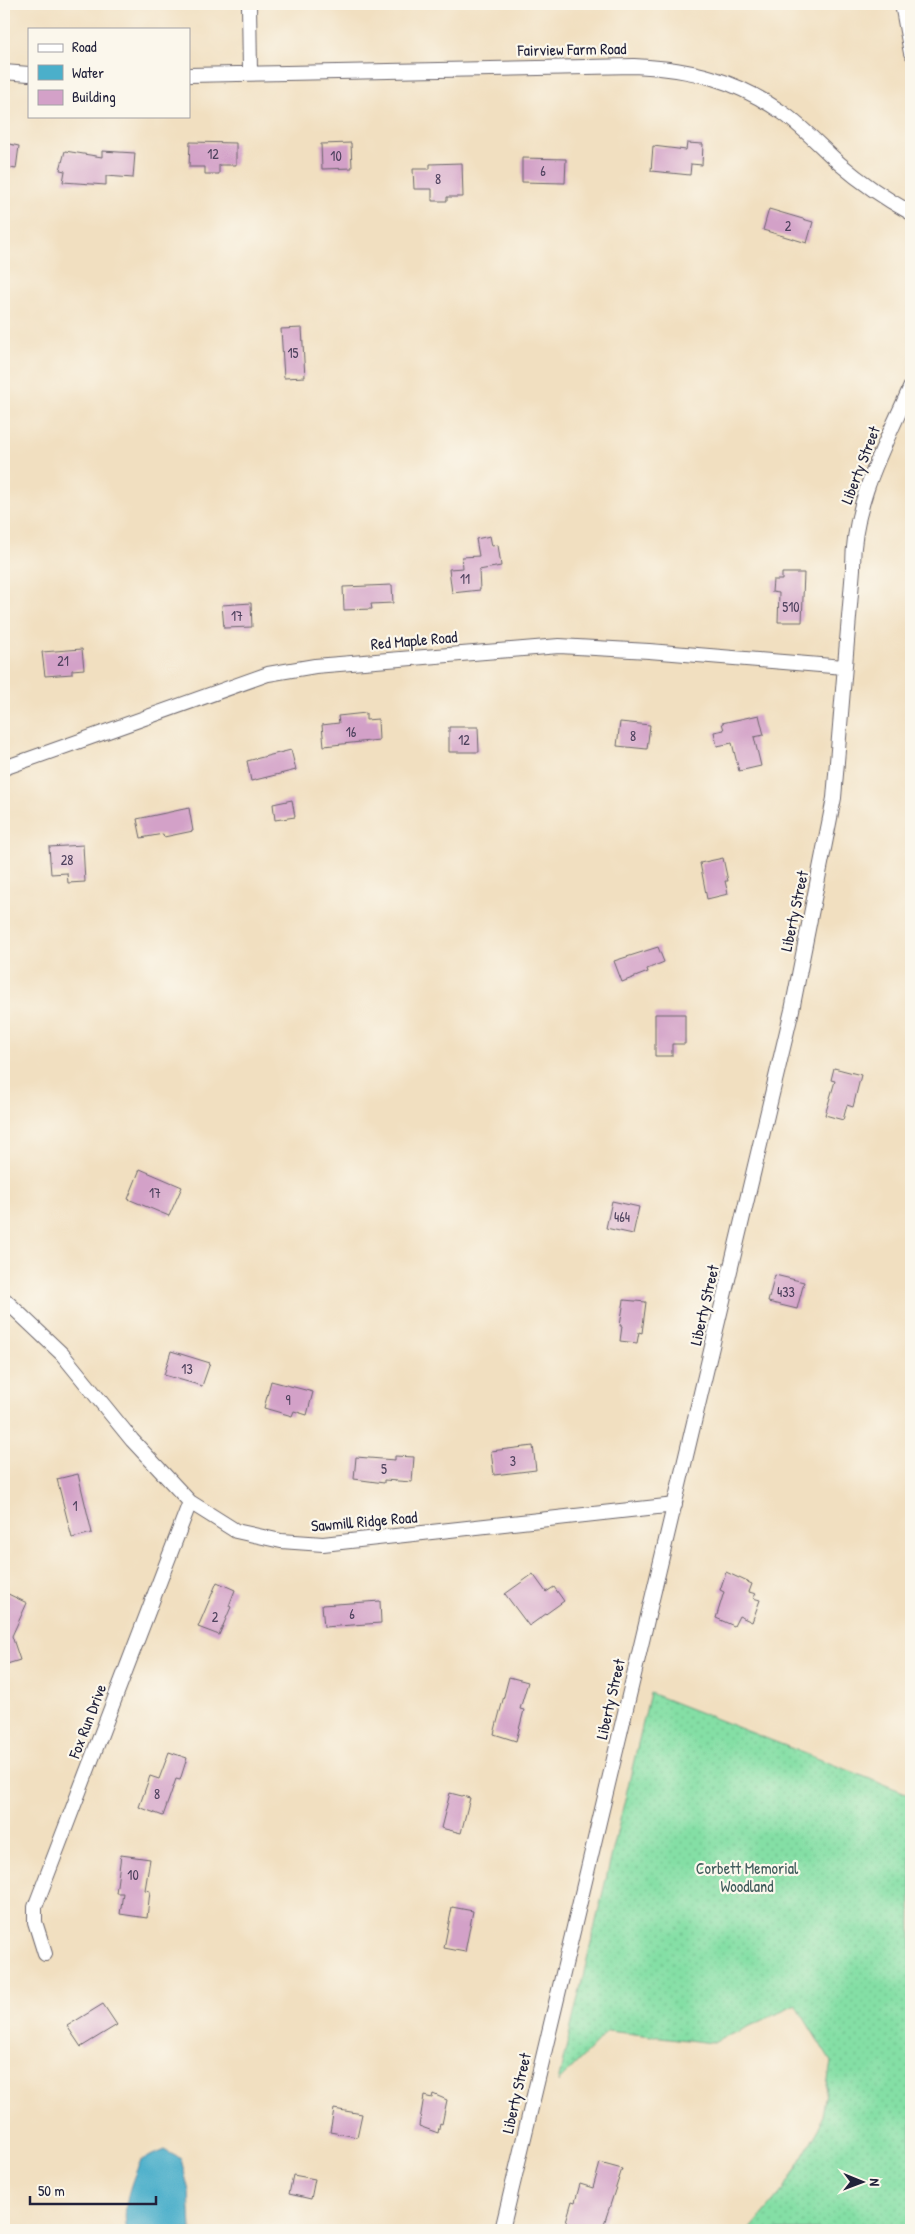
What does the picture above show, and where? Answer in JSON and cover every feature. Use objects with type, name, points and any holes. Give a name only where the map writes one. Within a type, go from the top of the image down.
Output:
[{"type":"street","points":[[249,4],[250,72]]},
{"type":"street","points":[[902,4],[911,53]]},
{"type":"street","name":"Fairview Farm Road","points":[[190,75],[250,72],[634,66],[693,71],[739,88],[784,114],[841,165],[885,199],[911,213]]},
{"type":"street","points":[[4,72],[28,74]]},
{"type":"street","name":"Liberty Street","points":[[502,2230],[779,1066],[832,815],[856,523],[871,476],[911,386]]},
{"type":"street","name":"Red Maple Road","points":[[4,768],[268,674],[306,667],[559,646],[649,651],[844,667]]},
{"type":"street","name":"Sawmill Ridge Road","points":[[4,1298],[62,1354],[132,1440],[190,1502],[236,1531],[281,1541],[323,1544],[674,1505]]},
{"type":"street","name":"Fox Run Drive","points":[[45,1954],[35,1922],[35,1908],[190,1502]]},
{"type":"green space","name":"Corbett Memorial Woodland","points":[[650,1693],[911,1795],[911,2230],[750,2230],[784,2189],[820,2127],[831,2062],[796,2005],[713,2043],[608,2031],[558,2082]]},
{"type":"water","points":[[164,2150],[181,2159],[189,2191],[191,2230],[127,2230],[126,2203],[141,2160]]},
{"type":"building","points":[[190,142],[236,143],[236,165],[219,165],[219,174],[205,174],[205,167],[189,167]]},
{"type":"building","points":[[4,143],[19,146],[16,169],[4,167]]},
{"type":"building","points":[[351,143],[352,168],[322,169],[321,144]]},
{"type":"building","points":[[687,143],[703,144],[702,165],[691,164],[690,175],[651,171],[653,146],[686,150]]},
{"type":"building","points":[[65,151],[102,157],[102,151],[135,153],[133,178],[106,176],[106,185],[63,182],[65,171],[60,170]]},
{"type":"building","points":[[522,158],[566,159],[565,183],[522,182]]},
{"type":"building","points":[[462,163],[463,197],[447,197],[447,201],[432,201],[432,189],[414,189],[413,169],[430,169],[430,164]]},
{"type":"building","points":[[769,209],[813,222],[807,243],[763,230]]},
{"type":"building","points":[[302,328],[305,377],[284,378],[281,329]]},
{"type":"building","points":[[490,536],[492,546],[498,545],[501,566],[479,570],[480,590],[452,593],[449,569],[463,568],[462,557],[479,556],[476,539]]},
{"type":"building","points":[[782,573],[804,573],[802,622],[778,622],[779,593],[772,592],[773,580],[782,580]]},
{"type":"building","points":[[392,585],[393,603],[371,604],[372,609],[344,610],[343,587]]},
{"type":"building","points":[[251,603],[252,627],[224,628],[222,605]]},
{"type":"building","points":[[82,649],[84,669],[72,670],[72,674],[45,676],[42,652]]},
{"type":"building","points":[[366,713],[366,720],[378,719],[379,740],[324,746],[322,725],[339,723],[338,716]]},
{"type":"building","points":[[759,715],[764,735],[754,737],[761,766],[739,771],[732,743],[717,746],[714,732],[724,730],[722,723]]},
{"type":"building","points":[[620,722],[650,725],[647,749],[617,746]]},
{"type":"building","points":[[449,727],[478,727],[479,752],[449,752]]},
{"type":"building","points":[[291,750],[296,770],[251,781],[247,761]]},
{"type":"building","points":[[292,800],[295,817],[275,820],[273,804]]},
{"type":"building","points":[[189,808],[193,831],[164,837],[163,834],[141,838],[137,819]]},
{"type":"building","points":[[83,845],[85,882],[68,883],[67,873],[51,874],[49,847]]},
{"type":"building","points":[[723,858],[728,881],[725,881],[728,894],[707,899],[700,863]]},
{"type":"building","points":[[658,947],[664,962],[647,969],[648,972],[622,982],[614,961]]},
{"type":"building","points":[[655,1014],[685,1014],[685,1044],[672,1044],[672,1056],[655,1056]]},
{"type":"building","points":[[834,1068],[861,1075],[853,1107],[847,1105],[843,1120],[825,1115],[835,1081],[831,1080]]},
{"type":"building","points":[[140,1169],[182,1187],[169,1216],[128,1199]]},
{"type":"building","points":[[612,1201],[639,1207],[633,1234],[606,1228]]},
{"type":"building","points":[[775,1275],[804,1282],[797,1309],[768,1302]]},
{"type":"building","points":[[624,1300],[646,1302],[642,1333],[639,1332],[637,1343],[620,1341]]},
{"type":"building","points":[[171,1351],[210,1363],[202,1386],[164,1375]]},
{"type":"building","points":[[271,1381],[313,1392],[307,1415],[294,1411],[292,1416],[264,1408]]},
{"type":"building","points":[[533,1446],[536,1470],[494,1475],[491,1451]]},
{"type":"building","points":[[395,1456],[414,1457],[412,1482],[384,1480],[384,1483],[354,1479],[356,1457],[395,1460]]},
{"type":"building","points":[[78,1474],[92,1533],[72,1538],[57,1479]]},
{"type":"building","points":[[726,1572],[752,1584],[749,1592],[756,1594],[753,1598],[760,1600],[752,1622],[739,1616],[734,1626],[716,1618],[724,1592],[720,1590]]},
{"type":"building","points":[[533,1574],[546,1592],[554,1587],[564,1601],[529,1626],[505,1594]]},
{"type":"building","points":[[217,1582],[235,1590],[229,1606],[231,1607],[219,1635],[198,1627]]},
{"type":"building","points":[[4,1592],[27,1603],[12,1636],[20,1660],[7,1664],[4,1656]]},
{"type":"building","points":[[380,1601],[381,1623],[324,1627],[322,1605]]},
{"type":"building","points":[[509,1677],[528,1682],[520,1709],[524,1710],[516,1741],[494,1734]]},
{"type":"building","points":[[169,1752],[187,1758],[180,1780],[176,1779],[163,1816],[139,1807],[150,1776],[159,1779]]},
{"type":"building","points":[[450,1793],[470,1798],[461,1833],[441,1828]]},
{"type":"building","points":[[121,1855],[150,1859],[145,1890],[150,1891],[147,1918],[120,1914],[123,1893],[116,1893]]},
{"type":"building","points":[[452,1907],[473,1911],[465,1952],[444,1948]]},
{"type":"building","points":[[103,2004],[117,2025],[81,2047],[67,2026]]},
{"type":"building","points":[[433,2094],[447,2100],[438,2133],[419,2126],[424,2096],[432,2098]]},
{"type":"building","points":[[334,2109],[362,2114],[357,2137],[330,2132]]},
{"type":"building","points":[[600,2163],[622,2169],[602,2230],[573,2230],[564,2228],[572,2201],[575,2202],[580,2184],[593,2188]]},
{"type":"building","points":[[293,2175],[315,2179],[311,2199],[289,2194]]}]
